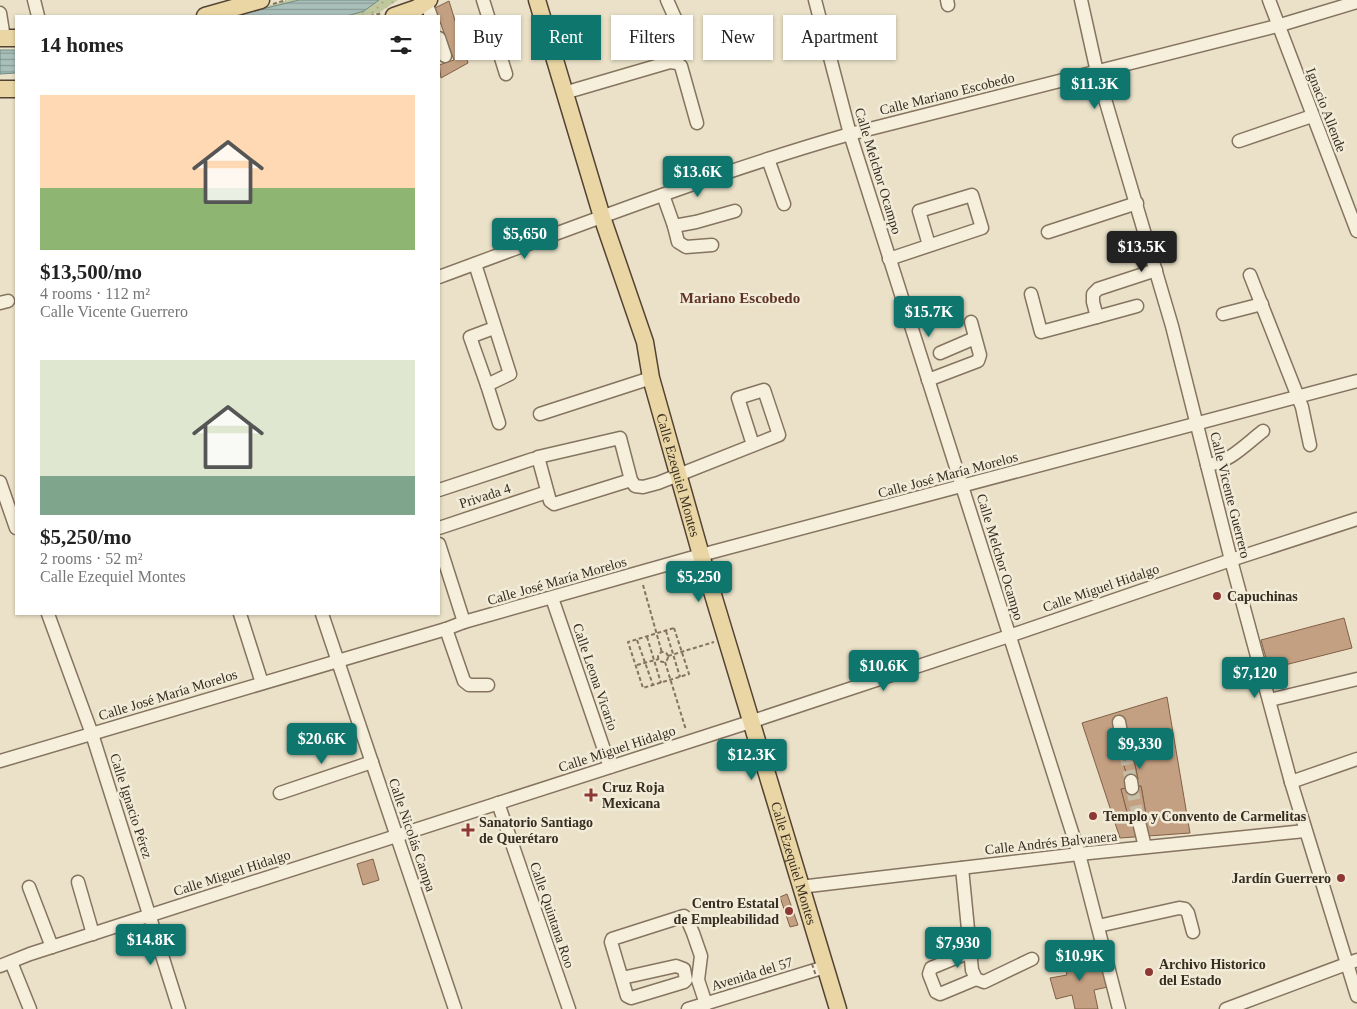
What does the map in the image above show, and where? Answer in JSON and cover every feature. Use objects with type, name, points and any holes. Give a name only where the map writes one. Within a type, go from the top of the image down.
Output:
[{"type":"main road","points":[[208,15],[261,0]]},
{"type":"main road","name":"Calle Ezequiel Montes","points":[[537,0],[602,217],[645,342],[651,378],[701,555],[800,887],[818,969],[838,1009]]},
{"type":"main road","points":[[398,15],[428,6]]},
{"type":"main road","points":[[0,89],[15,89]]},
{"type":"street","points":[[34,0],[38,15]]},
{"type":"street","points":[[483,0],[506,74]]},
{"type":"street","points":[[667,0],[674,15]]},
{"type":"street","name":"Calle Melchor Ocampo","points":[[815,0],[850,134],[1079,854],[1119,1009]]},
{"type":"street","name":"Calle Vicente Guerrero","points":[[1081,0],[1098,72],[1156,270],[1291,782],[1305,831],[1352,961],[1357,996]]},
{"type":"street","name":"Ignacio Allende","points":[[1269,0],[1277,26],[1357,231]]},
{"type":"street","name":"Calle Mariano Escobedo","points":[[440,277],[663,195],[768,159],[850,134],[1277,26],[1357,2]]},
{"type":"street","points":[[0,13],[7,38]]},
{"type":"street","points":[[440,41],[445,56]]},
{"type":"street","points":[[564,92],[670,62],[677,63],[681,66],[696,123]]},
{"type":"street","points":[[1239,141],[1312,116]]},
{"type":"street","points":[[768,159],[784,204]]},
{"type":"street","points":[[663,195],[678,242],[686,247],[712,245]]},
{"type":"street","points":[[889,259],[982,228],[972,195],[919,211],[929,245]]},
{"type":"street","points":[[1048,232],[1137,203]]},
{"type":"street","points":[[674,226],[735,211]]},
{"type":"street","points":[[475,264],[510,374],[487,385]]},
{"type":"street","points":[[1097,317],[1092,302],[1093,294],[1098,288],[1156,270]]},
{"type":"street","points":[[1250,275],[1299,397],[1310,445]]},
{"type":"street","points":[[1031,294],[1041,332],[1137,306]]},
{"type":"street","points":[[1223,314],[1262,304]]},
{"type":"street","points":[[928,380],[978,361],[980,355],[970,322]]},
{"type":"street","points":[[494,328],[470,338],[499,423]]},
{"type":"street","points":[[940,353],[976,338]]},
{"type":"street","points":[[540,414],[651,378]]},
{"type":"street","name":"Calle José María Morelos","points":[[0,761],[446,629],[464,622],[701,555],[1357,381]]},
{"type":"street","points":[[1207,465],[1233,456],[1263,431]]},
{"type":"street","points":[[631,480],[554,504],[550,501],[538,457],[620,438],[631,480],[635,486],[643,487],[753,446]]},
{"type":"street","points":[[440,490],[533,459]]},
{"type":"street","points":[[0,482],[15,525]]},
{"type":"street","name":"Privada 4","points":[[440,528],[541,494]]},
{"type":"street","name":"Calle Miguel Hidalgo","points":[[5,964],[150,915],[750,722],[1357,519]]},
{"type":"street","points":[[440,547],[464,622]]},
{"type":"street","name":"Calle Leona Vicario","points":[[552,598],[610,767]]},
{"type":"street","name":"Calle Ignacio Pérez","points":[[48,615],[92,734],[178,1008]]},
{"type":"street","points":[[240,615],[262,683]]},
{"type":"street","name":"Calle Nicolás Campa","points":[[322,615],[339,660],[452,1008]]},
{"type":"street","points":[[446,629],[464,682],[469,685],[488,685]]},
{"type":"street","points":[[1270,700],[1356,681]]},
{"type":"street","points":[[1119,722],[1124,753]]},
{"type":"street","points":[[1291,782],[1357,759]]},
{"type":"street","points":[[280,793],[372,762]]},
{"type":"street","name":"Calle Quintana Roo","points":[[498,803],[569,1009]]},
{"type":"street","points":[[1139,822],[1145,847]]},
{"type":"street","name":"Calle Andrés Balvanera","points":[[800,887],[1079,854],[1305,831]]},
{"type":"street","points":[[962,868],[972,970],[976,979]]},
{"type":"street","points":[[78,882],[93,934]]},
{"type":"street","points":[[29,887],[52,947]]},
{"type":"street","points":[[1098,926],[1179,908],[1185,909],[1188,913],[1193,932]]},
{"type":"street","points":[[622,978],[676,966],[684,969],[684,982],[630,998],[627,996],[611,942],[612,939],[678,916],[684,916],[693,933],[701,956],[698,980],[706,1004]]},
{"type":"street","points":[[970,952],[931,968],[929,974],[936,992],[940,994],[976,979],[984,982],[1032,959]]},
{"type":"street","points":[[1226,1009],[1352,961]]},
{"type":"street","points":[[5,964],[30,1009]]},
{"type":"street","name":"Avenida del 57","points":[[688,1009],[818,969]]},
{"type":"street","points":[[685,974],[698,980]]},
{"type":"path","points":[[639,573],[662,652],[668,656]]},
{"type":"path","points":[[674,628],[689,674],[643,688],[628,642],[656,633],[674,628]]},
{"type":"path","points":[[666,630],[680,677]]},
{"type":"path","points":[[647,636],[660,683]]},
{"type":"path","points":[[668,656],[726,638]]},
{"type":"path","points":[[637,639],[651,690]]},
{"type":"path","points":[[659,659],[659,655],[662,652]]},
{"type":"path","points":[[668,656],[668,660],[665,662],[689,741]]},
{"type":"path","points":[[636,666],[659,659],[661,662],[665,662]]},
{"type":"green space","points":[[289,0],[398,0],[380,12],[368,15],[236,15]]},
{"type":"water","points":[[299,0],[379,0],[364,11],[350,15],[238,15]]},
{"type":"water","points":[[0,50],[15,50],[15,73],[0,74]]},
{"type":"building","points":[[449,1],[455,21],[455,60],[467,60],[468,63],[441,78],[440,65],[454,60],[440,22],[440,15],[438,15],[435,8]]},
{"type":"building","points":[[1344,618],[1352,648],[1269,669],[1261,640]]},
{"type":"building","points":[[1167,697],[1190,833],[1120,838],[1082,723]],"holes":[[[1129,752],[1132,761],[1134,760],[1138,779],[1129,781],[1120,754]],[[1141,786],[1147,820],[1130,823],[1121,789]]]},
{"type":"building","points":[[1129,752],[1132,761],[1134,760],[1138,779],[1129,781],[1120,754]]},
{"type":"building","points":[[1141,786],[1147,820],[1130,823],[1121,789]]},
{"type":"building","points":[[373,859],[379,880],[363,885],[357,864]]},
{"type":"building","name":"Centro Estatal de Empleabilidad","points":[[787,894],[798,925],[790,927],[780,897]]},
{"type":"building","points":[[1085,952],[1089,970],[1103,966],[1108,987],[1094,990],[1098,1009],[1075,1009],[1072,995],[1056,999],[1050,978],[1067,975],[1063,957]]},
{"type":"tunnel","points":[[1125,753],[1131,781]]},
{"type":"tunnel","points":[[1132,788],[1139,822]]},
{"type":"place","name":"Capuchinas","points":[[1217,596]]},
{"type":"place","name":"Cruz Roja Mexicana","points":[[591,795]]},
{"type":"place","name":"Templo y Convento de Carmelitas","points":[[1093,816]]},
{"type":"place","name":"Sanatorio Santiago de Querétaro","points":[[468,830]]},
{"type":"place","name":"Jardín Guerrero","points":[[1341,878]]},
{"type":"place","name":"Centro Estatal de Empleabilidad","points":[[789,911]]},
{"type":"place","name":"Archivo Historico del Estado","points":[[1149,972]]},
{"type":"district","name":"Mariano Escobedo","points":[[740,298]]}]
